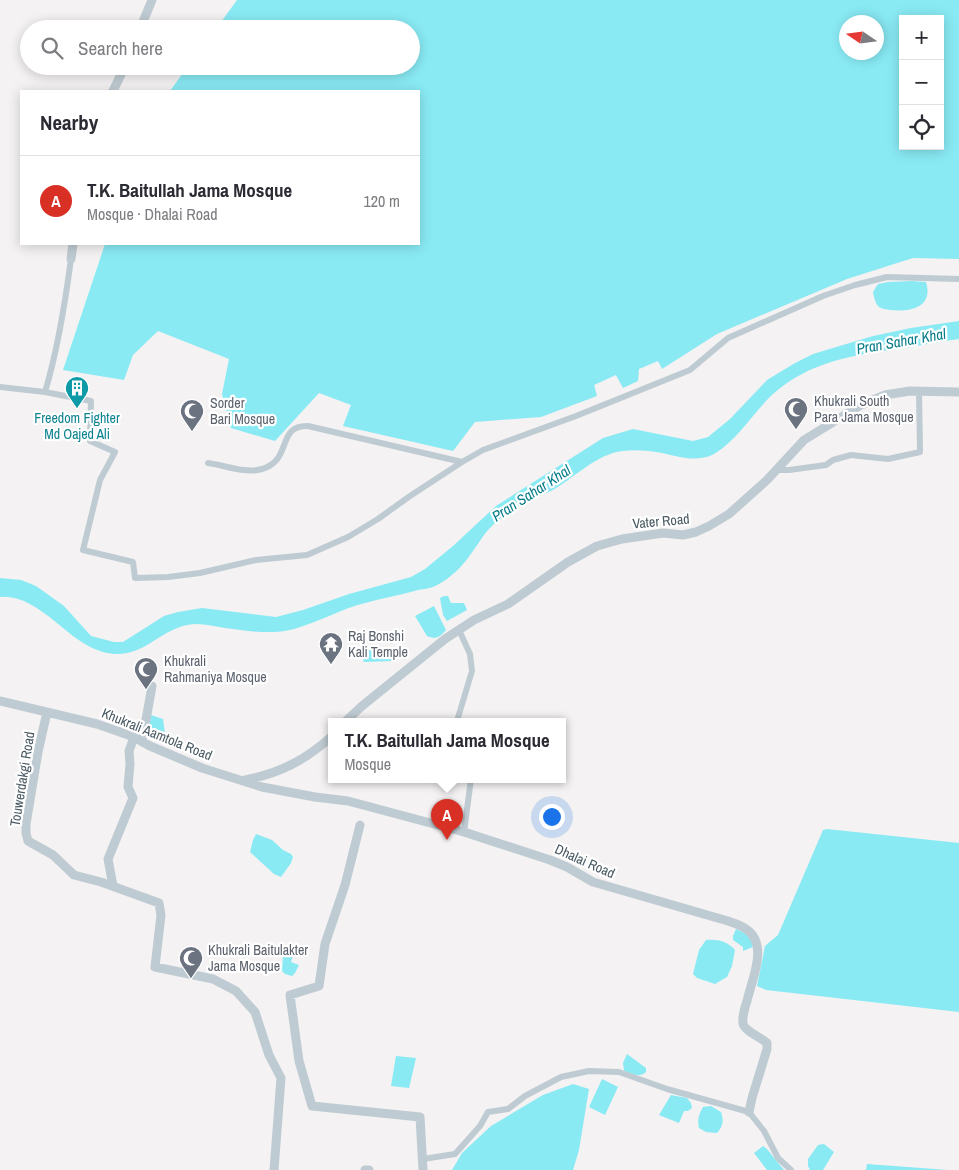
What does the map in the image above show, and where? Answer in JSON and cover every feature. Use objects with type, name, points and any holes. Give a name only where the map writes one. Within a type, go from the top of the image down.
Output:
[{"type":"street","points":[[144,20],[152,0]]},
{"type":"street","points":[[113,90],[120,75]]},
{"type":"street","points":[[45,392],[65,307],[72,245]]},
{"type":"street","points":[[0,386],[91,400],[90,441],[115,452],[100,480],[83,550],[133,562],[136,578],[168,578],[200,573],[256,560],[307,555],[348,537],[483,450],[576,416],[690,370],[728,338],[823,296],[887,277],[959,279]]},
{"type":"street","points":[[776,470],[826,465],[833,460],[851,455],[888,459],[920,452],[919,392]]},
{"type":"street","name":"Vater Road","points":[[349,718],[423,656],[459,630],[487,613],[508,604],[568,562],[597,546],[622,538],[663,533],[683,535],[709,526],[729,514],[776,470],[804,440],[861,405],[886,395],[919,392],[959,392]]},
{"type":"street","points":[[208,463],[243,470],[260,470],[274,464],[280,456],[288,436],[294,428],[299,426],[308,426],[462,462]]},
{"type":"street","points":[[458,718],[472,670],[470,654],[459,630]]},
{"type":"street","points":[[142,742],[152,686]]},
{"type":"street","name":"Khukrali Aamtola Road","points":[[0,701],[97,724],[134,737],[202,768],[245,780]]},
{"type":"street","name":"Touwerdakgi Road","points":[[47,712],[26,824],[28,841],[53,855],[74,875],[113,886],[160,903],[161,915],[154,967],[213,979],[236,991],[255,1012],[269,1055],[281,1078],[274,1170]]},
{"type":"street","points":[[113,886],[108,859],[133,798],[128,787],[129,751],[134,737]]},
{"type":"street","points":[[245,780],[269,775],[292,764],[328,739]]},
{"type":"street","name":"Dhalai Road","points":[[245,780],[262,787],[315,798],[348,801],[464,832],[550,860],[601,885],[728,921],[746,929],[754,936],[758,946],[758,958],[744,1011],[743,1023],[746,1029],[767,1043],[767,1049],[749,1112]]},
{"type":"street","points":[[464,832],[470,783]]},
{"type":"street","points":[[360,825],[345,885],[325,944],[319,986],[290,995],[299,1061],[312,1106],[420,1117],[423,1170]]},
{"type":"street","points":[[423,1159],[455,1154],[480,1126],[488,1112],[508,1109],[525,1096],[561,1077],[589,1071],[619,1072],[667,1089],[749,1112],[764,1131],[778,1158],[791,1170]]},
{"type":"water","points":[[237,0],[959,0],[959,259],[913,258],[847,279],[717,334],[662,369],[658,361],[639,369],[638,381],[623,388],[616,375],[594,385],[597,396],[541,417],[475,422],[453,451],[343,426],[351,405],[319,393],[275,441],[231,428],[222,394],[229,359],[158,331],[133,355],[124,380],[63,370],[105,245],[420,245],[420,90],[171,90],[182,75],[420,75],[420,20],[223,20]]},
{"type":"water","points":[[912,281],[926,282],[928,291],[923,303],[912,309],[905,310],[890,310],[879,307],[873,292],[878,284]]},
{"type":"water","name":"Pran Sahar Khal","points":[[959,321],[959,339],[858,355],[809,370],[779,389],[732,440],[707,457],[692,459],[634,450],[605,456],[553,490],[528,500],[505,515],[486,532],[460,567],[437,585],[372,601],[294,629],[260,632],[192,624],[176,629],[138,650],[116,654],[90,647],[28,603],[14,598],[0,597],[0,578],[21,580],[36,586],[64,606],[91,636],[114,642],[123,642],[164,616],[178,612],[202,608],[276,617],[303,610],[349,594],[411,577],[425,569],[496,506],[603,438],[633,429],[693,441],[708,437],[730,419],[767,380],[813,354],[873,336]]},
{"type":"water","points":[[448,596],[451,603],[464,603],[467,610],[447,621],[443,615],[440,598]]},
{"type":"water","points":[[434,606],[446,630],[440,636],[433,638],[427,636],[415,616]]},
{"type":"water","points":[[392,648],[393,661],[364,662],[359,649]]},
{"type":"water","points":[[151,715],[163,719],[166,741],[148,735]]},
{"type":"water","points":[[823,830],[959,843],[959,1012],[766,990],[757,986],[765,946],[778,935]]},
{"type":"water","points":[[256,834],[272,840],[293,857],[281,877],[274,874],[250,852]]},
{"type":"water","points":[[736,929],[751,936],[753,947],[743,951],[743,947],[733,940]]},
{"type":"water","points":[[706,940],[722,941],[729,944],[735,950],[732,966],[727,977],[715,984],[697,978],[693,974],[699,950]]},
{"type":"water","points":[[290,950],[293,956],[291,962],[299,965],[292,976],[282,971],[283,956],[286,951]]},
{"type":"water","points":[[627,1054],[646,1068],[646,1072],[638,1075],[624,1071],[623,1063]]},
{"type":"water","points":[[396,1056],[416,1058],[409,1088],[391,1086]]},
{"type":"water","points":[[602,1079],[618,1087],[605,1115],[589,1107]]},
{"type":"water","points":[[573,1084],[589,1089],[579,1150],[573,1170],[452,1170],[462,1153],[491,1126],[543,1095]]},
{"type":"water","points":[[671,1095],[687,1098],[691,1103],[692,1108],[684,1111],[679,1123],[659,1115]]},
{"type":"water","points":[[711,1106],[721,1112],[722,1115],[723,1121],[717,1133],[706,1132],[699,1128],[699,1114],[703,1107]]},
{"type":"water","points":[[824,1144],[834,1152],[823,1170],[810,1170],[808,1159],[818,1145]]},
{"type":"water","points":[[763,1146],[784,1170],[767,1170],[754,1153]]},
{"type":"water","points":[[867,1164],[948,1170],[866,1170]]},
{"type":"place","name":"Freedom Fighter Md Oajed Ali","points":[[77,409]]},
{"type":"place","name":"Khukrali South Para Jama Mosque","points":[[796,430]]},
{"type":"place","name":"Sorder Bari Mosque","points":[[192,432]]},
{"type":"place","name":"Raj Bonshi Kali Temple","points":[[331,665]]},
{"type":"place","name":"Khukrali Rahmaniya Mosque","points":[[146,690]]},
{"type":"place","name":"T.K. Baitullah Jama Mosque","points":[[447,840]]},
{"type":"place","name":"Khukrali Baitulakter Jama Mosque","points":[[191,979]]}]
